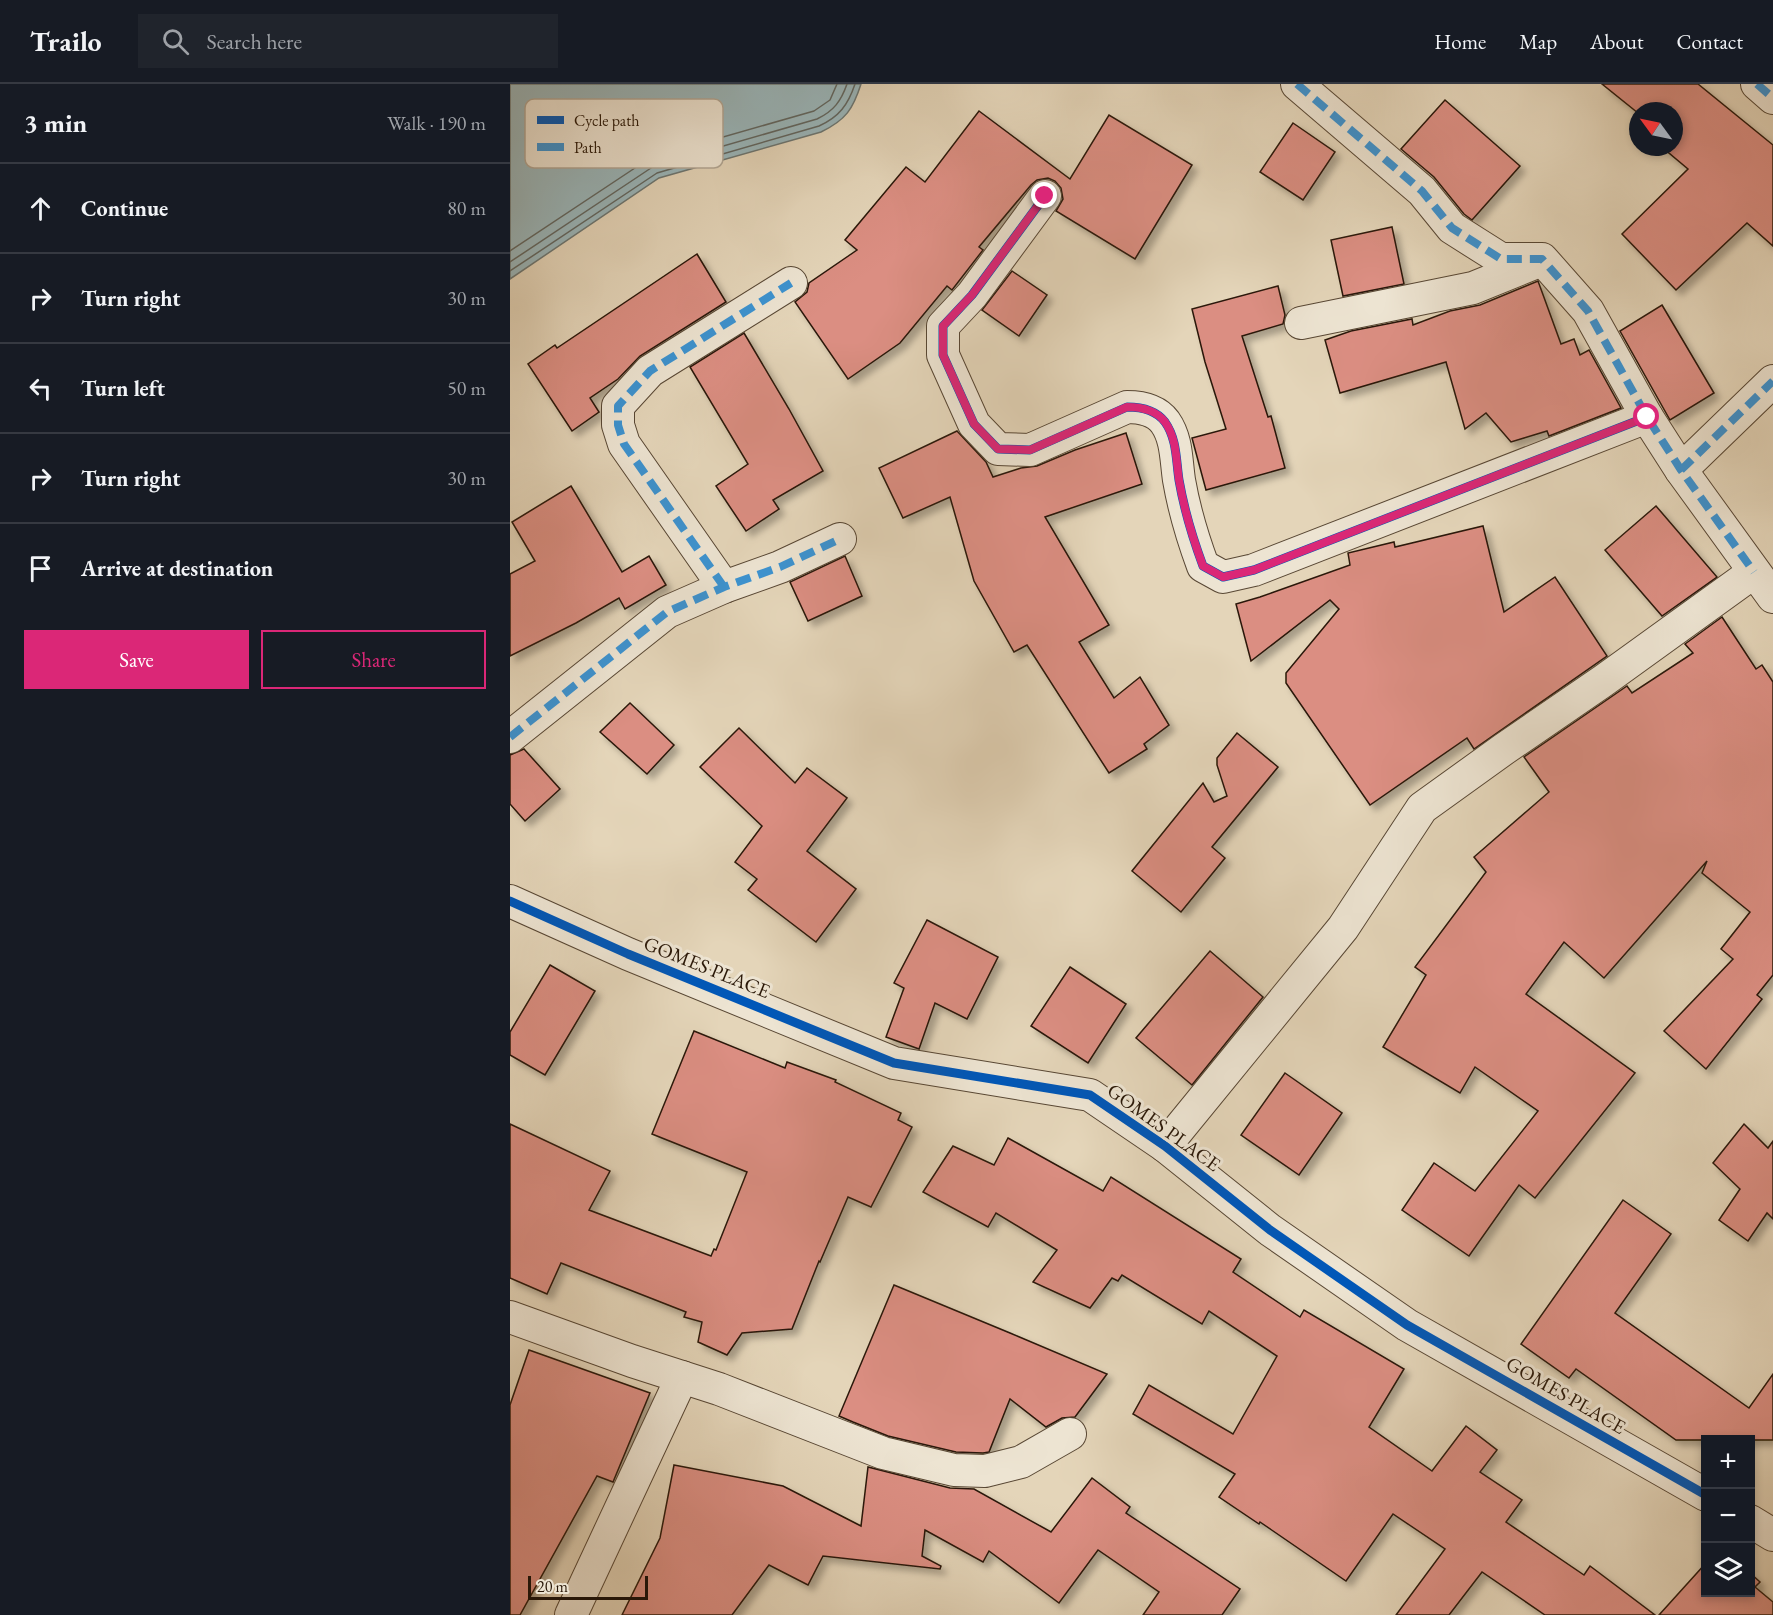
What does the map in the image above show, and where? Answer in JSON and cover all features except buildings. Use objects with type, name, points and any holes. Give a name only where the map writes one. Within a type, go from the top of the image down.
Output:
[{"type":"street","points":[[1297,84],[1422,191],[1452,228],[1501,259],[1542,260],[1588,311],[1647,417],[1681,470],[1773,597]]},
{"type":"street","points":[[1757,84],[1773,98]]},
{"type":"street","points":[[1045,196],[972,295],[943,326],[943,355],[974,424],[998,449],[1030,450],[1127,407],[1144,407],[1163,419],[1174,437],[1180,482],[1197,550],[1203,566],[1223,577],[1254,570],[1647,417]]},
{"type":"street","points":[[1301,323],[1473,288],[1542,260]]},
{"type":"street","points":[[724,587],[624,444],[618,425],[618,406],[650,371],[791,283]]},
{"type":"street","points":[[1681,470],[1773,381]]},
{"type":"street","points":[[510,737],[667,612],[724,587],[780,567],[840,540]]},
{"type":"street","points":[[1165,1146],[1343,928],[1422,808],[1754,572]]},
{"type":"street","name":"GOMES PLACE","points":[[510,901],[628,954],[894,1063],[1090,1095],[1165,1146],[1270,1230],[1407,1325],[1701,1492]]},
{"type":"street","points":[[510,1317],[719,1389],[883,1453],[954,1470],[985,1471],[1021,1462],[1070,1434]]},
{"type":"street","points":[[571,1615],[682,1377]]},
{"type":"street","points":[[1755,1524],[1773,1535]]},
{"type":"water","points":[[510,84],[861,84],[847,113],[830,128],[723,160],[723,99],[525,99],[525,168],[694,168],[659,178],[510,279]]},
{"type":"marked path","points":[[1297,84],[1422,191],[1452,228],[1501,259],[1542,259],[1588,311],[1647,417],[1681,470],[1754,572]]},
{"type":"marked path","points":[[1757,84],[1773,98]]},
{"type":"marked path","points":[[724,587],[624,444],[618,425],[618,406],[650,371],[791,283]]},
{"type":"marked path","points":[[1681,470],[1773,381]]},
{"type":"marked path","points":[[510,737],[667,612],[724,587],[780,567],[840,539]]},
{"type":"cycle path","points":[[1045,196],[972,295],[943,326],[943,355],[974,424],[998,449],[1030,450],[1127,407],[1153,412],[1165,422],[1172,435],[1183,502],[1203,566],[1223,577],[1254,570],[1647,417]]},
{"type":"cycle path","points":[[510,901],[628,954],[894,1063],[1090,1095],[1165,1146],[1270,1230],[1407,1325],[1701,1492]]},
{"type":"route","points":[[1045,196],[972,295],[943,326],[943,355],[974,424],[998,449],[1030,450],[1127,407],[1144,407],[1163,419],[1174,437],[1180,482],[1197,550],[1203,566],[1223,577],[1254,570],[1647,417]]}]
